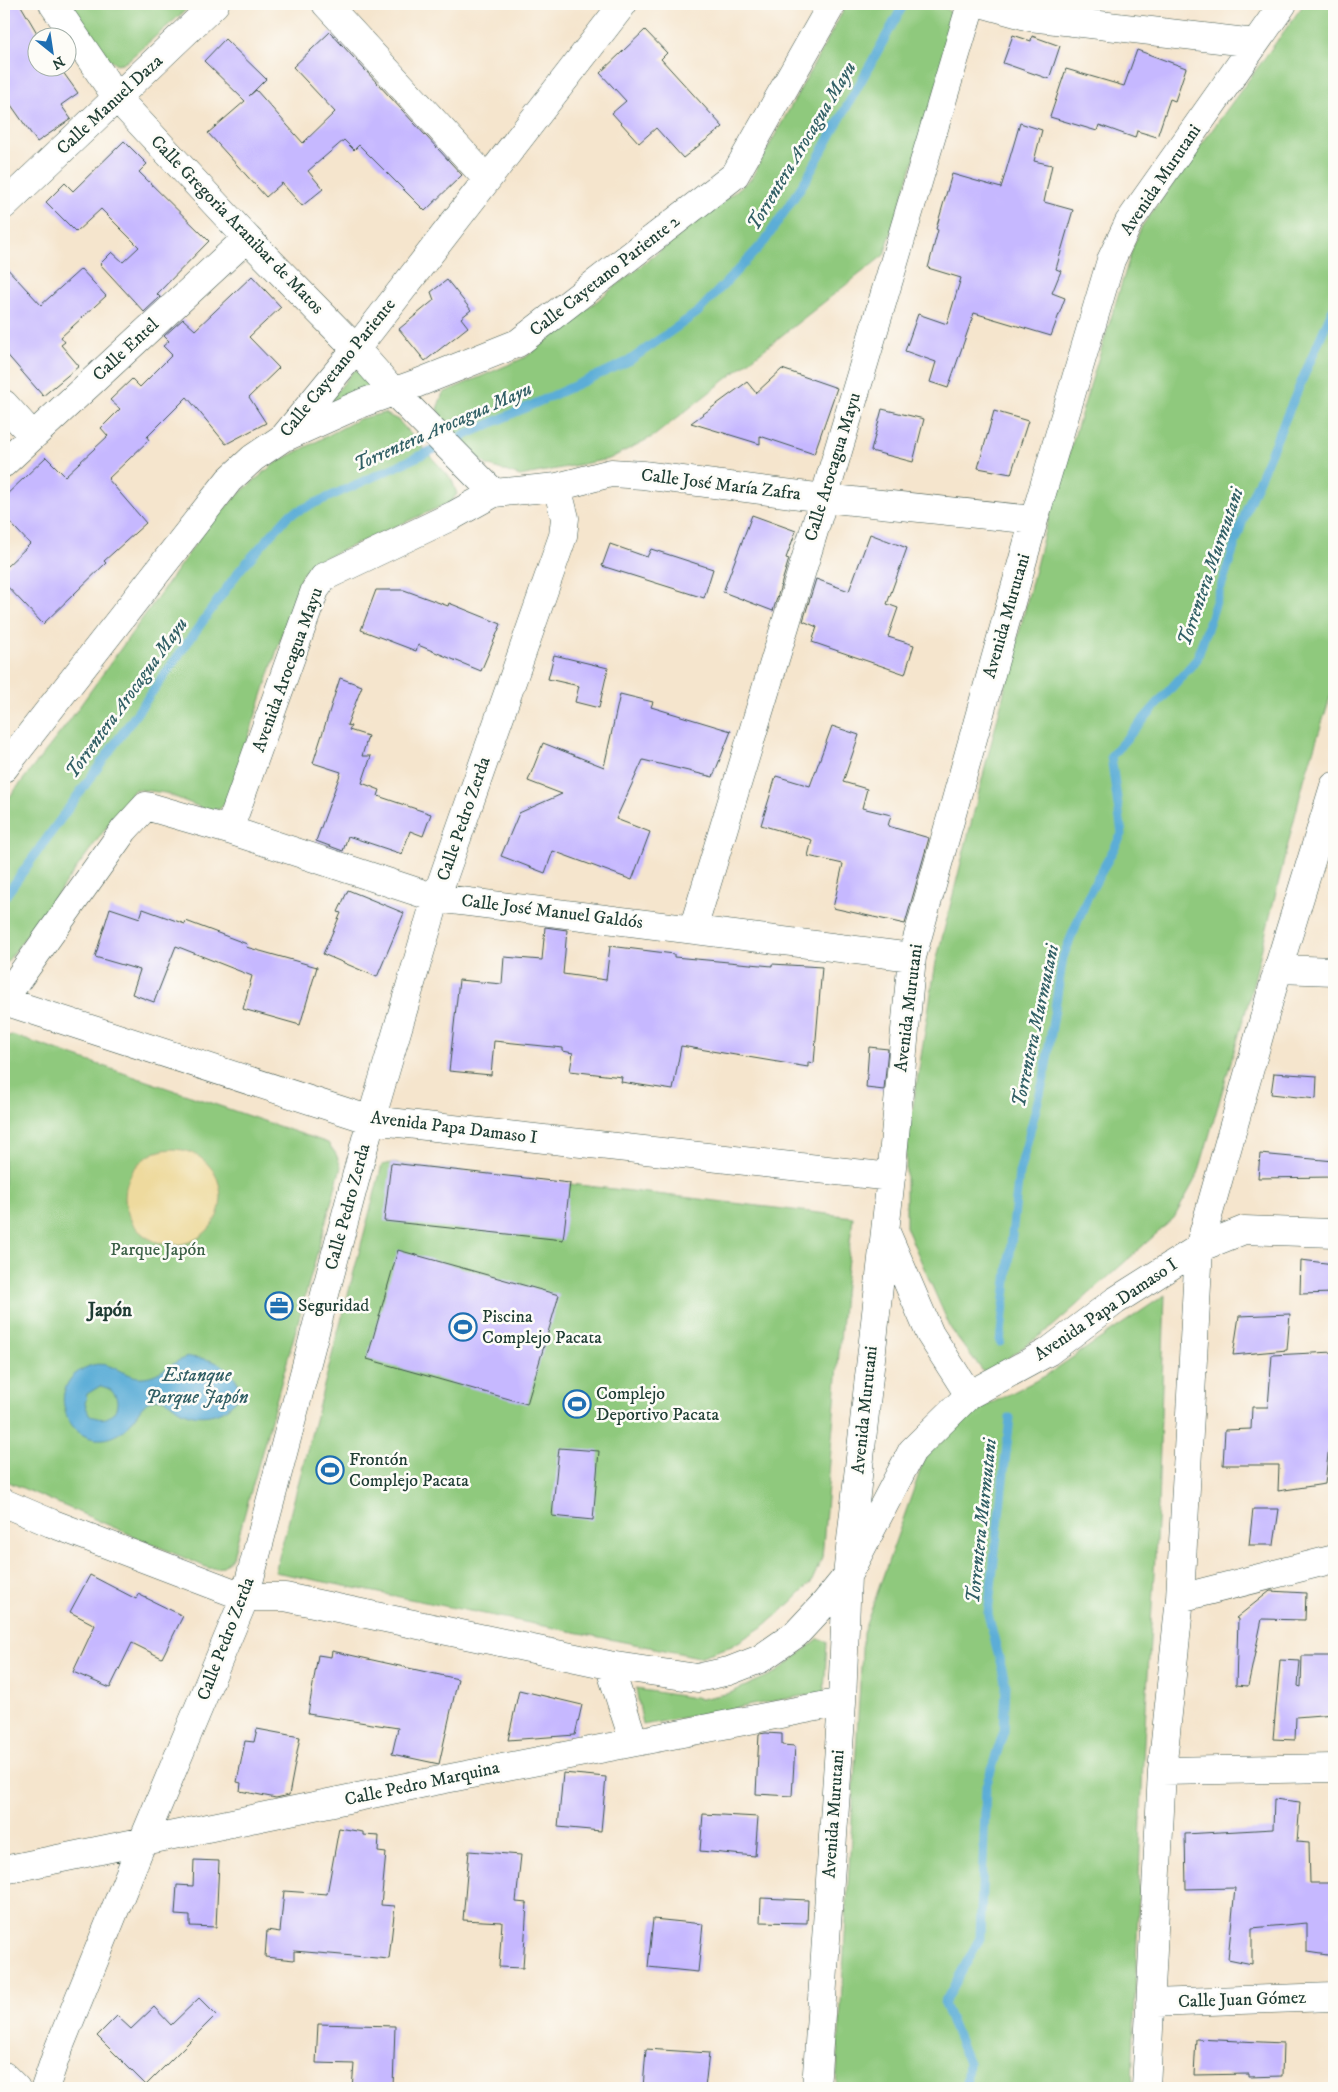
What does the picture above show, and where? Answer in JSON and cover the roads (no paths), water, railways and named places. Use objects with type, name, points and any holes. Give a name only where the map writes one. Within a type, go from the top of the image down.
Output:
[{"type":"street","name":"Calle Gregoria Aranibar de Matos","points":[[54,4],[117,98],[248,238],[356,349],[394,392],[494,493]]},
{"type":"street","name":"Calle Manuel Daza","points":[[4,205],[215,4]]},
{"type":"street","points":[[326,4],[487,179]]},
{"type":"street","name":"Calle Cayetano Pariente 2","points":[[284,437],[362,403],[518,343],[734,175],[832,4]]},
{"type":"street","points":[[985,4],[1030,17],[1255,43]]},
{"type":"street","name":"Calle Arocagua Mayu","points":[[693,928],[824,498],[985,4]]},
{"type":"street","name":"Avenida Murutani","points":[[816,2088],[842,1702],[847,1576],[891,1177],[912,957],[1034,520],[1111,260],[1129,222],[1283,4]]},
{"type":"street","name":"Calle Cayetano Pariente","points":[[4,768],[230,480],[252,458],[284,437],[356,349],[619,5]]},
{"type":"street","name":"Calle Entel","points":[[4,463],[248,238]]},
{"type":"street","points":[[4,404],[33,436]]},
{"type":"street","name":"Calle José María Zafra","points":[[494,493],[557,487],[611,473],[643,475],[824,498],[1034,520]]},
{"type":"street","name":"Calle Pedro Zerda","points":[[45,2088],[58,2050],[142,1843],[246,1597],[371,1120],[436,898],[563,536],[565,518],[557,487]]},
{"type":"street","name":"Avenida Arocagua Mayu","points":[[229,830],[315,590],[324,577],[454,515],[494,493]]},
{"type":"street","points":[[1146,2088],[1162,1770],[1180,1598],[1199,1248],[1278,969],[1334,786]]},
{"type":"street","name":"Calle José Manuel Galdós","points":[[4,1000],[124,830],[146,806],[229,830],[436,898],[693,928],[912,957]]},
{"type":"street","points":[[1278,969],[1334,971]]},
{"type":"street","name":"Avenida Papa Damaso I","points":[[4,1000],[371,1120],[891,1177]]},
{"type":"street","name":"Avenida Papa Damaso I","points":[[847,1576],[912,1451],[969,1395],[1048,1352],[1115,1301],[1199,1248],[1244,1230],[1334,1234]]},
{"type":"street","points":[[885,1231],[930,1334],[969,1395]]},
{"type":"street","points":[[4,1503],[51,1523],[246,1597],[285,1597],[609,1665],[697,1678],[729,1671],[760,1659],[796,1634],[847,1576]]},
{"type":"street","points":[[1180,1598],[1334,1559]]},
{"type":"street","points":[[609,1665],[634,1742]]},
{"type":"street","name":"Calle Pedro Marquina","points":[[4,1870],[430,1782],[842,1702]]},
{"type":"street","points":[[1162,1770],[1334,1768]]},
{"type":"street","name":"Calle Juan Gómez","points":[[1150,2003],[1334,1997]]},
{"type":"street","points":[[4,2076],[16,2088]]},
{"type":"water","name":"Estanque Parque Japón","points":[[188,1357],[210,1360],[223,1366],[234,1376],[239,1385],[240,1392],[236,1400],[218,1413],[203,1416],[188,1414],[165,1400],[155,1399],[143,1406],[129,1425],[119,1433],[102,1439],[91,1438],[81,1434],[72,1425],[66,1414],[64,1403],[65,1388],[72,1377],[83,1369],[92,1365],[108,1365],[136,1377],[144,1377],[155,1374]],"holes":[[[100,1386],[109,1389],[115,1395],[116,1409],[106,1418],[98,1418],[89,1414],[85,1404],[87,1394]]]},
{"type":"waterway","name":"Torrentera Arocagua Mayu","points":[[4,898],[239,571],[289,515],[629,361],[698,312],[765,241],[807,178],[904,4]]},
{"type":"waterway","name":"Torrentera Murmutani","points":[[1000,1342],[1019,1173],[1044,1078],[1063,957],[1088,896],[1122,834],[1111,756],[1197,659],[1247,508],[1334,306]]},
{"type":"waterway","name":"Torrentera Murmutani","points":[[966,2088],[968,2063],[944,2004],[980,1938],[986,1786],[1004,1731],[1006,1685],[988,1614],[1010,1418]]},
{"type":"place","name":"Seguridad","points":[[279,1306]]},
{"type":"place","name":"Piscina Complejo Pacata","points":[[463,1327]]},
{"type":"place","name":"Complejo Deportivo Pacata","points":[[577,1404]]},
{"type":"place","name":"Frontón Complejo Pacata","points":[[330,1470]]},
{"type":"district","name":"Japón","points":[[110,1310]]},
{"type":"park label","name":"Parque Japón","points":[[158,1250]]}]
